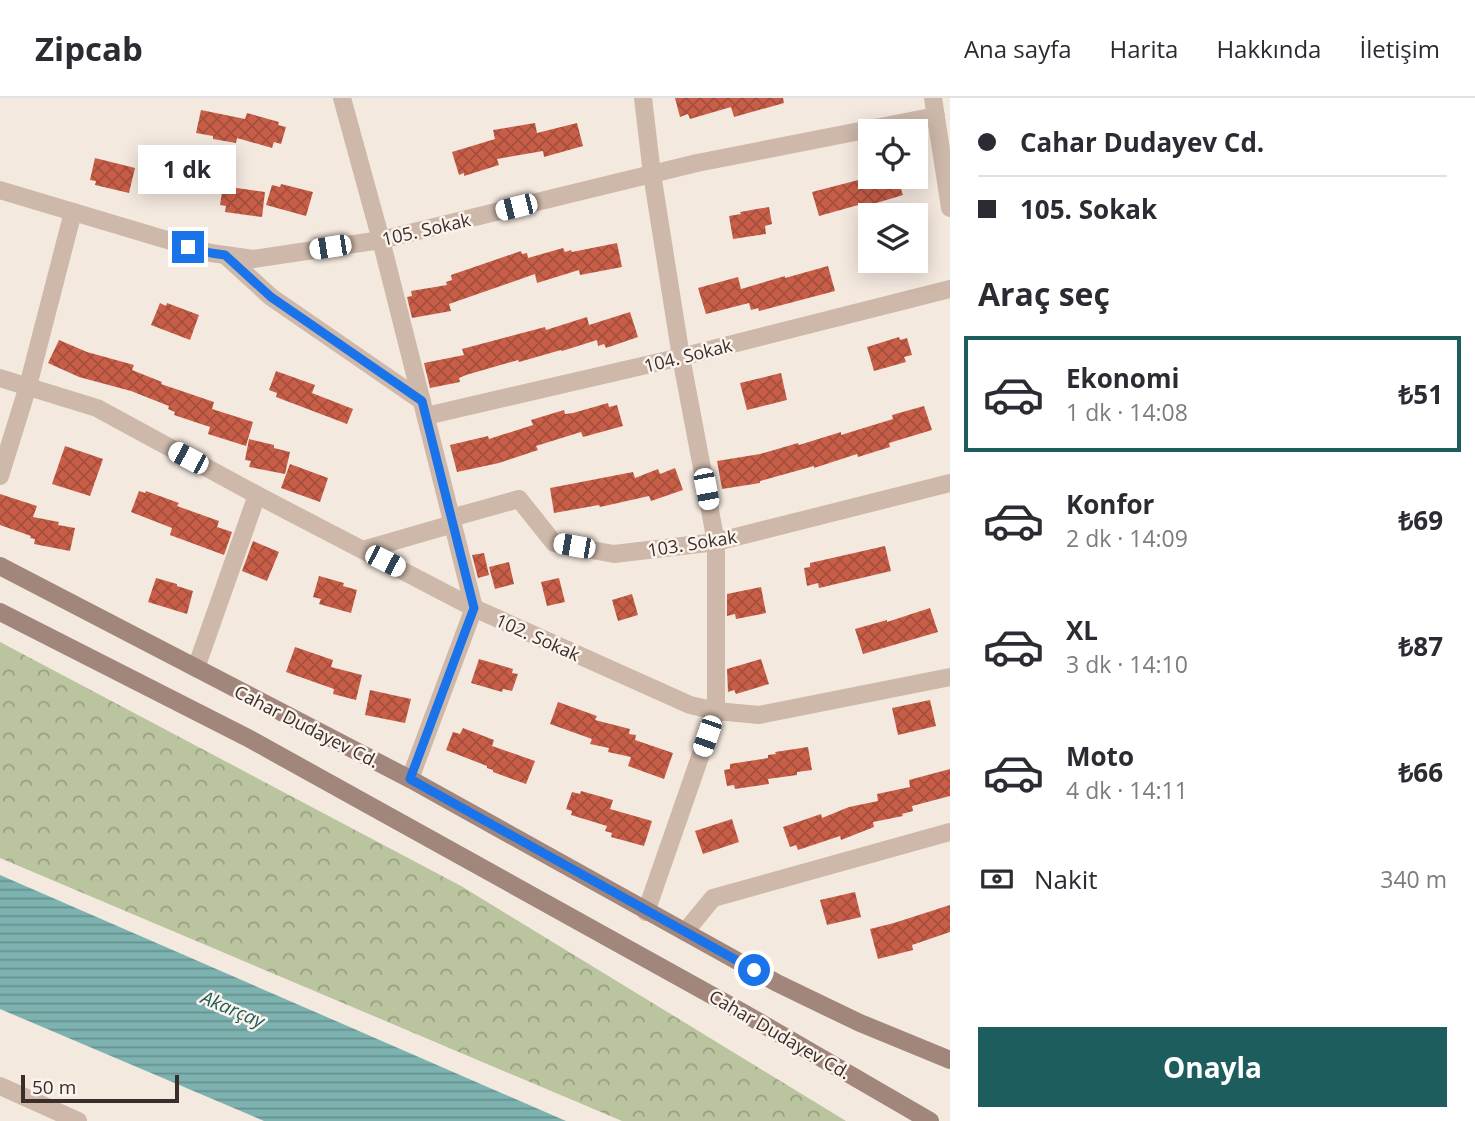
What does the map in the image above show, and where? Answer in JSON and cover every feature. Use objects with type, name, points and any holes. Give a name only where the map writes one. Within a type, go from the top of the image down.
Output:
[{"type":"main road","name":"Cahar Dudayev Cd.","points":[[0,566],[410,779],[777,983],[860,1023],[950,1060]]},
{"type":"main road","name":"Cahar Dudayev Cd.","points":[[0,612],[248,738],[742,1012],[930,1121]]},
{"type":"street","points":[[342,98],[381,240],[474,608],[410,779]]},
{"type":"street","points":[[643,98],[652,174],[681,357],[716,542],[716,711],[646,912]]},
{"type":"street","points":[[933,98],[936,116],[944,136],[950,208]]},
{"type":"street","name":"105. Sokak","points":[[0,190],[211,253],[253,259],[381,240],[697,163],[936,116]]},
{"type":"street","points":[[0,476],[28,386],[73,212]]},
{"type":"street","points":[[225,255],[271,297],[424,409]]},
{"type":"street","name":"104. Sokak","points":[[424,409],[681,357],[950,289]]},
{"type":"street","name":"102. Sokak","points":[[0,378],[97,408],[474,608],[690,705],[716,711],[759,715],[950,677]]},
{"type":"street","name":"103. Sokak","points":[[452,521],[519,499],[554,543],[614,554],[716,542],[950,483]]},
{"type":"street","points":[[196,668],[257,495]]},
{"type":"street","points":[[363,550],[452,521]]},
{"type":"street","points":[[685,932],[713,898],[950,832]]},
{"type":"street","points":[[0,1086],[72,1120]]},
{"type":"green space","points":[[0,642],[461,886],[846,1121],[622,1121],[0,858]]},
{"type":"water","name":"Akarçay","points":[[0,875],[566,1121],[264,1121],[0,1009]]},
{"type":"building","points":[[675,98],[783,98],[784,103],[734,117],[731,107],[690,119],[688,114],[680,117]]},
{"type":"building","points":[[201,110],[245,119],[247,113],[279,122],[278,125],[286,127],[281,144],[274,142],[272,148],[237,138],[236,143],[196,133]]},
{"type":"building","points":[[535,123],[537,133],[577,123],[583,146],[544,157],[543,151],[497,159],[499,165],[464,176],[464,173],[459,175],[452,152],[495,139],[493,130]]},
{"type":"building","points":[[95,158],[135,168],[129,193],[95,185],[96,181],[90,180]]},
{"type":"building","points":[[858,180],[858,189],[901,189],[903,195],[876,203],[858,203],[819,216],[812,192]]},
{"type":"building","points":[[281,184],[313,192],[306,216],[266,205],[272,185],[280,187]]},
{"type":"building","points":[[223,186],[265,192],[262,217],[225,212],[226,206],[220,205]]},
{"type":"building","points":[[769,207],[772,224],[765,226],[766,234],[733,239],[729,216]]},
{"type":"building","points":[[617,243],[622,267],[580,275],[579,270],[537,283],[535,274],[449,304],[451,311],[412,318],[407,297],[412,296],[411,291],[447,285],[446,282],[452,280],[451,275],[521,251],[522,254],[527,253],[528,258],[563,248],[565,252],[572,252]]},
{"type":"building","points":[[828,266],[835,291],[759,311],[758,308],[751,310],[749,303],[706,314],[698,288],[738,277],[741,289]]},
{"type":"building","points":[[160,303],[199,315],[190,340],[151,325]]},
{"type":"building","points":[[630,312],[638,337],[606,348],[604,344],[598,346],[597,340],[519,362],[518,360],[466,375],[459,378],[460,382],[430,388],[424,363],[464,355],[462,349],[545,327],[546,330],[587,317],[589,325]]},
{"type":"building","points":[[899,337],[900,340],[907,338],[912,355],[904,357],[906,362],[874,371],[867,347]]},
{"type":"building","points":[[59,340],[87,352],[134,365],[132,370],[162,382],[161,384],[214,402],[212,409],[253,422],[246,446],[208,434],[210,427],[174,415],[175,412],[168,409],[169,406],[131,391],[79,377],[48,363]]},
{"type":"building","points":[[276,371],[315,385],[312,393],[353,409],[347,424],[276,397],[277,393],[269,390]]},
{"type":"building","points":[[781,373],[787,400],[747,410],[740,383]]},
{"type":"building","points":[[608,403],[609,407],[617,405],[623,426],[583,437],[581,432],[536,446],[538,450],[499,463],[457,472],[450,445],[488,436],[489,439],[533,425],[531,420],[564,410],[565,414],[573,413]]},
{"type":"building","points":[[924,406],[932,430],[889,443],[890,447],[858,457],[857,454],[760,483],[722,489],[717,461],[760,454],[798,443],[799,445],[841,432],[841,435]]},
{"type":"building","points":[[249,439],[290,452],[285,474],[249,467],[251,461],[245,460]]},
{"type":"building","points":[[65,446],[103,459],[90,496],[52,484]]},
{"type":"building","points":[[290,464],[328,478],[320,502],[281,488]]},
{"type":"building","points":[[675,468],[683,490],[651,501],[649,496],[600,507],[599,505],[554,513],[550,488],[633,472],[635,478],[658,469],[660,474]]},
{"type":"building","points":[[139,491],[179,503],[177,506],[219,521],[217,527],[232,532],[224,555],[170,535],[172,528],[131,512]]},
{"type":"building","points":[[0,494],[37,506],[33,517],[75,528],[70,551],[34,544],[35,539],[30,538],[31,536],[0,525]]},
{"type":"building","points":[[253,541],[279,552],[267,581],[242,571]]},
{"type":"building","points":[[885,546],[891,571],[819,588],[818,583],[807,586],[804,568],[810,567],[810,563]]},
{"type":"building","points":[[484,553],[489,575],[478,578],[472,555]]},
{"type":"building","points":[[509,562],[514,584],[495,589],[489,567]]},
{"type":"building","points":[[319,576],[357,590],[351,613],[319,604],[321,599],[313,597]]},
{"type":"building","points":[[156,578],[193,591],[187,614],[148,602]]},
{"type":"building","points":[[559,578],[565,602],[547,606],[541,582]]},
{"type":"building","points":[[761,587],[766,613],[736,619],[735,614],[727,616],[727,594]]},
{"type":"building","points":[[632,594],[638,615],[618,621],[612,600]]},
{"type":"building","points":[[930,608],[938,632],[863,654],[855,629]]},
{"type":"building","points":[[295,647],[333,660],[331,667],[362,675],[356,700],[333,694],[334,689],[286,672]]},
{"type":"building","points":[[479,659],[513,669],[512,673],[518,674],[512,691],[503,689],[502,692],[471,683]]},
{"type":"building","points":[[761,659],[769,684],[736,694],[734,690],[728,692],[727,669]]},
{"type":"building","points":[[370,690],[411,699],[405,723],[365,715]]},
{"type":"building","points":[[930,700],[936,726],[898,735],[892,708]]},
{"type":"building","points":[[558,702],[597,716],[595,720],[630,729],[629,734],[636,735],[635,740],[673,753],[664,779],[628,766],[631,757],[608,752],[609,748],[590,744],[592,739],[550,724]]},
{"type":"building","points":[[463,728],[494,740],[492,746],[535,761],[526,784],[446,750],[453,732],[460,734]]},
{"type":"building","points":[[808,747],[812,770],[768,779],[769,784],[735,789],[734,785],[727,786],[724,770],[730,769],[730,764],[768,758],[768,755],[776,754],[775,752]]},
{"type":"building","points":[[950,769],[950,796],[912,806],[913,811],[902,814],[903,816],[873,822],[874,827],[841,840],[840,836],[798,850],[796,845],[790,847],[783,827],[821,814],[822,818],[849,807],[878,801],[877,794],[910,787],[909,780]]},
{"type":"building","points":[[581,791],[613,800],[610,809],[652,821],[644,846],[611,837],[612,833],[605,831],[607,826],[571,815],[572,811],[566,809],[572,792],[580,794]]},
{"type":"building","points":[[732,819],[739,842],[703,854],[695,831]]},
{"type":"building","points":[[855,892],[861,917],[827,925],[820,900]]},
{"type":"building","points":[[950,905],[950,932],[912,945],[913,950],[878,959],[870,929]]},
{"type":"route","points":[[188,247],[225,255],[271,297],[422,401],[474,608],[410,779],[754,970]]}]
